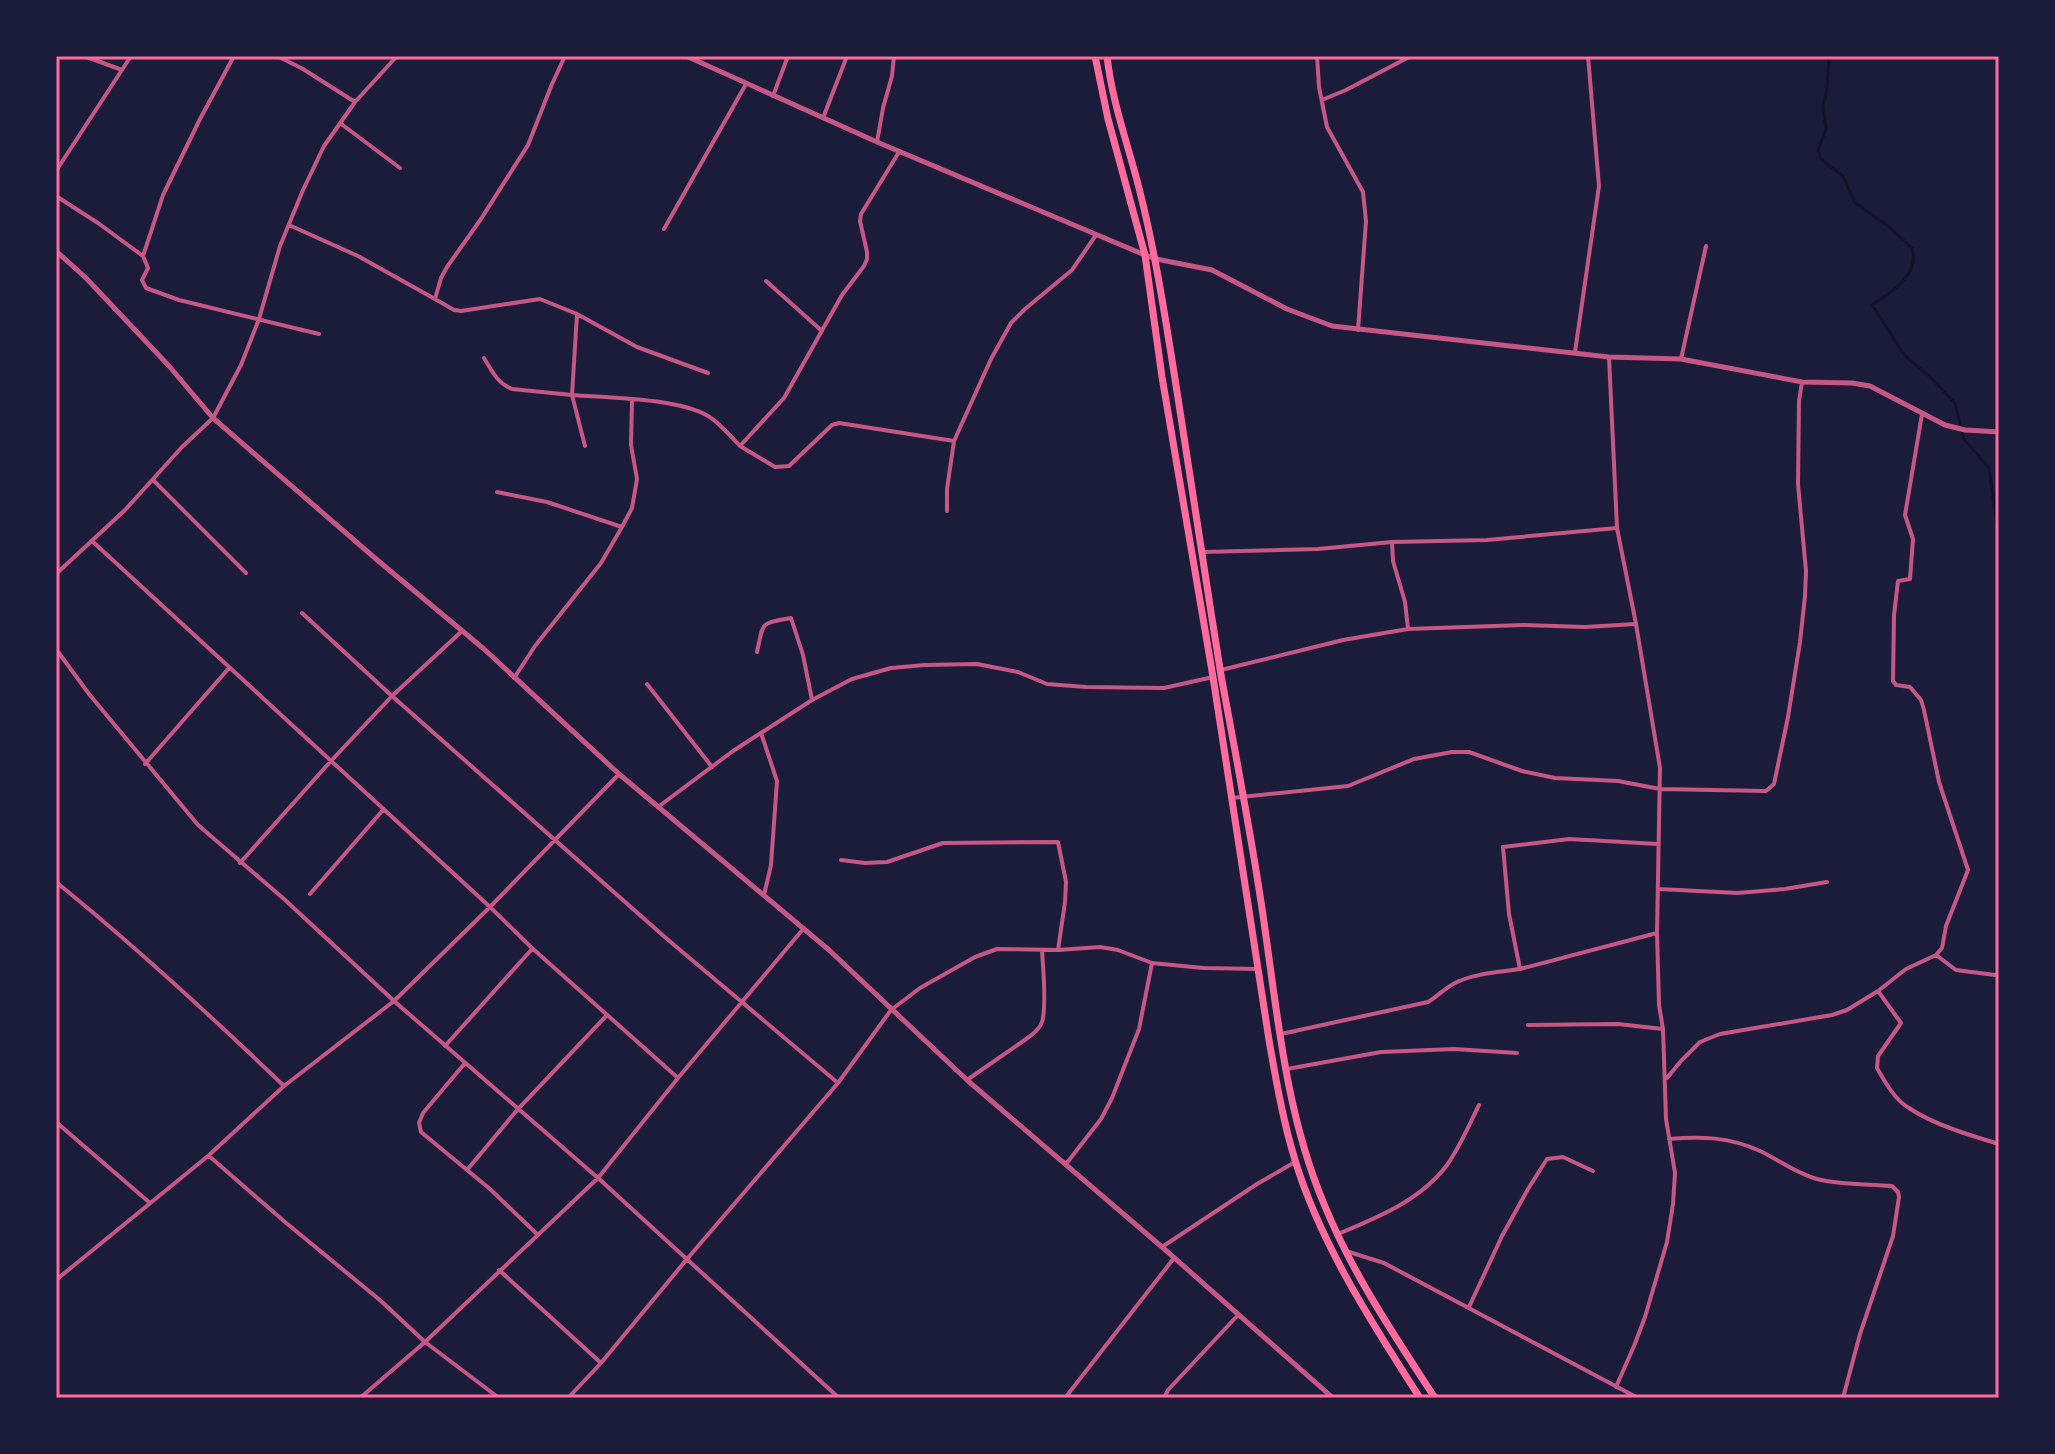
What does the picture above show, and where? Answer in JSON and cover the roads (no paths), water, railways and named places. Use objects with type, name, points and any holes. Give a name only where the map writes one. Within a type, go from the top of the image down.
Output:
[{"type":"highway","points":[[1095,56],[1108,119],[1145,255],[1258,969],[1275,1071],[1295,1161],[1327,1240],[1348,1280],[1420,1398]]},
{"type":"highway","points":[[1107,56],[1156,259],[1293,1103],[1323,1203],[1346,1252],[1378,1310],[1435,1398]]},
{"type":"street","points":[[84,56],[122,70]]},
{"type":"street","points":[[56,171],[131,56]]},
{"type":"street","points":[[143,256],[163,195],[234,56]]},
{"type":"street","points":[[277,56],[355,102]]},
{"type":"street","points":[[56,574],[213,418],[236,376],[259,319],[280,246],[324,146],[355,102],[397,56]]},
{"type":"street","points":[[435,299],[447,267],[528,145],[565,56]]},
{"type":"street","points":[[686,56],[899,152],[1096,235],[1156,259],[1212,270],[1297,314],[1332,326],[1609,357],[1681,359],[1802,382],[1852,383],[1870,386],[1955,429],[1999,432]]},
{"type":"street","points":[[773,96],[788,56]]},
{"type":"street","points":[[823,118],[847,56]]},
{"type":"street","points":[[877,142],[894,56]]},
{"type":"street","points":[[1317,56],[1327,127],[1363,192],[1366,221],[1358,330]]},
{"type":"street","points":[[1322,100],[1411,56]]},
{"type":"street","points":[[1575,352],[1599,186],[1588,56]]},
{"type":"street","points":[[664,229],[746,84]]},
{"type":"street","points":[[340,123],[400,168]]},
{"type":"street","points":[[740,446],[784,398],[842,295],[867,259],[861,214],[899,152]]},
{"type":"street","points":[[56,196],[143,256],[148,268],[142,280],[146,288],[179,300],[319,334]]},
{"type":"street","points":[[289,225],[358,256],[454,310],[540,299],[577,314],[637,347],[708,373]]},
{"type":"street","points":[[947,511],[954,441],[991,359],[1011,323],[1072,270],[1096,235]]},
{"type":"street","points":[[1681,359],[1706,246]]},
{"type":"street","points":[[56,251],[126,320],[213,418],[462,631],[619,774],[804,928],[967,1080],[1333,1398]]},
{"type":"street","points":[[766,281],[822,331]]},
{"type":"street","points":[[577,314],[572,395],[585,446]]},
{"type":"street","points":[[1609,357],[1617,528],[1656,738],[1660,789],[1659,1012],[1663,1029],[1669,1139],[1675,1173],[1667,1242],[1645,1317],[1616,1387]]},
{"type":"street","points":[[484,358],[499,382],[512,389],[672,403],[696,410],[713,420],[740,446],[775,467],[789,466],[832,425],[839,423],[954,441]]},
{"type":"street","points":[[1232,798],[1348,786],[1420,757],[1452,752],[1469,752],[1522,771],[1555,778],[1618,781],[1660,789],[1766,791],[1774,784],[1788,717],[1805,596],[1806,571],[1798,484],[1802,382]]},
{"type":"street","points":[[514,678],[535,646],[601,563],[632,508],[637,479],[631,445],[632,400]]},
{"type":"street","points":[[1665,1080],[1700,1042],[1720,1034],[1847,1010],[1906,969],[1936,955],[1942,948],[1946,926],[1968,870],[1939,782],[1921,700],[1910,687],[1896,685],[1893,681],[1894,615],[1898,581],[1910,579],[1913,539],[1905,515],[1922,414]]},
{"type":"street","points":[[153,480],[246,573]]},
{"type":"street","points":[[497,492],[547,502],[622,527]]},
{"type":"street","points":[[1202,552],[1487,540],[1617,528]]},
{"type":"street","points":[[92,541],[532,948],[678,1078]]},
{"type":"street","points":[[1392,542],[1393,561],[1405,602],[1408,629]]},
{"type":"street","points":[[302,613],[554,841],[838,1083]]},
{"type":"street","points":[[757,652],[763,625],[791,618],[803,655],[812,700]]},
{"type":"street","points":[[1221,670],[1343,640],[1408,629],[1636,624]]},
{"type":"street","points":[[240,863],[392,696],[462,631]]},
{"type":"street","points":[[56,649],[145,764],[198,825],[598,1178],[839,1398]]},
{"type":"street","points":[[658,807],[812,700],[864,674],[891,668],[977,664],[1018,672],[1047,684],[1164,688],[1213,677]]},
{"type":"street","points":[[145,764],[229,668]]},
{"type":"street","points":[[647,684],[712,767]]},
{"type":"street","points":[[761,733],[777,781],[771,865],[763,896]]},
{"type":"street","points":[[56,1280],[208,1156],[284,1086],[394,1001],[619,774]]},
{"type":"street","points":[[310,894],[383,810]]},
{"type":"street","points":[[1520,969],[1509,914],[1503,847],[1569,839],[1658,844]]},
{"type":"street","points":[[841,860],[887,862],[943,843],[1058,842],[1066,882],[1058,950]]},
{"type":"street","points":[[56,882],[223,1027],[284,1086]]},
{"type":"street","points":[[1659,889],[1737,893],[1827,882]]},
{"type":"street","points":[[360,1398],[425,1342],[598,1178],[804,928]]},
{"type":"street","points":[[1281,1034],[1428,1002],[1444,989],[1466,978],[1520,969],[1657,933]]},
{"type":"street","points":[[568,1398],[838,1083],[891,1010],[920,988],[975,957],[997,949],[1100,947],[1118,950],[1152,963],[1258,969]]},
{"type":"street","points":[[445,1046],[532,948]]},
{"type":"street","points":[[967,1080],[1037,1031],[1042,1022],[1044,992],[1042,950]]},
{"type":"street","points":[[1936,955],[1956,970],[1999,973]]},
{"type":"street","points":[[1065,1164],[1101,1119],[1117,1086],[1139,1029],[1152,963]]},
{"type":"street","points":[[1878,991],[1901,1023],[1878,1056],[1877,1068],[1898,1099],[1908,1108],[1941,1123],[1999,1144]]},
{"type":"street","points":[[467,1170],[518,1109],[607,1015]]},
{"type":"street","points":[[1528,1025],[1618,1024],[1663,1029]]},
{"type":"street","points":[[1287,1069],[1381,1052],[1454,1049],[1517,1053]]},
{"type":"street","points":[[465,1063],[423,1113],[419,1123],[421,1132],[490,1189],[538,1235]]},
{"type":"street","points":[[1338,1234],[1396,1207],[1429,1183],[1446,1166],[1479,1105]]},
{"type":"street","points":[[56,1122],[150,1203]]},
{"type":"street","points":[[1669,1139],[1711,1137],[1737,1142],[1815,1179],[1892,1186],[1898,1192],[1893,1236],[1860,1334],[1843,1398]]},
{"type":"street","points":[[208,1156],[329,1256],[425,1342],[499,1398]]},
{"type":"street","points":[[1469,1307],[1502,1236],[1547,1159],[1563,1157],[1593,1171]]},
{"type":"street","points":[[1162,1247],[1295,1161]]},
{"type":"street","points":[[1346,1252],[1384,1263],[1638,1398]]},
{"type":"street","points":[[1065,1398],[1174,1257]]},
{"type":"street","points":[[499,1270],[601,1363]]},
{"type":"street","points":[[1164,1398],[1238,1315]]},
{"type":"waterway","points":[[1829,56],[1823,106],[1826,129],[1818,150],[1821,159],[1843,176],[1855,203],[1887,225],[1912,248],[1913,253],[1908,275],[1872,305],[1905,356],[1955,403],[1964,439],[1989,468],[1999,539]]}]
